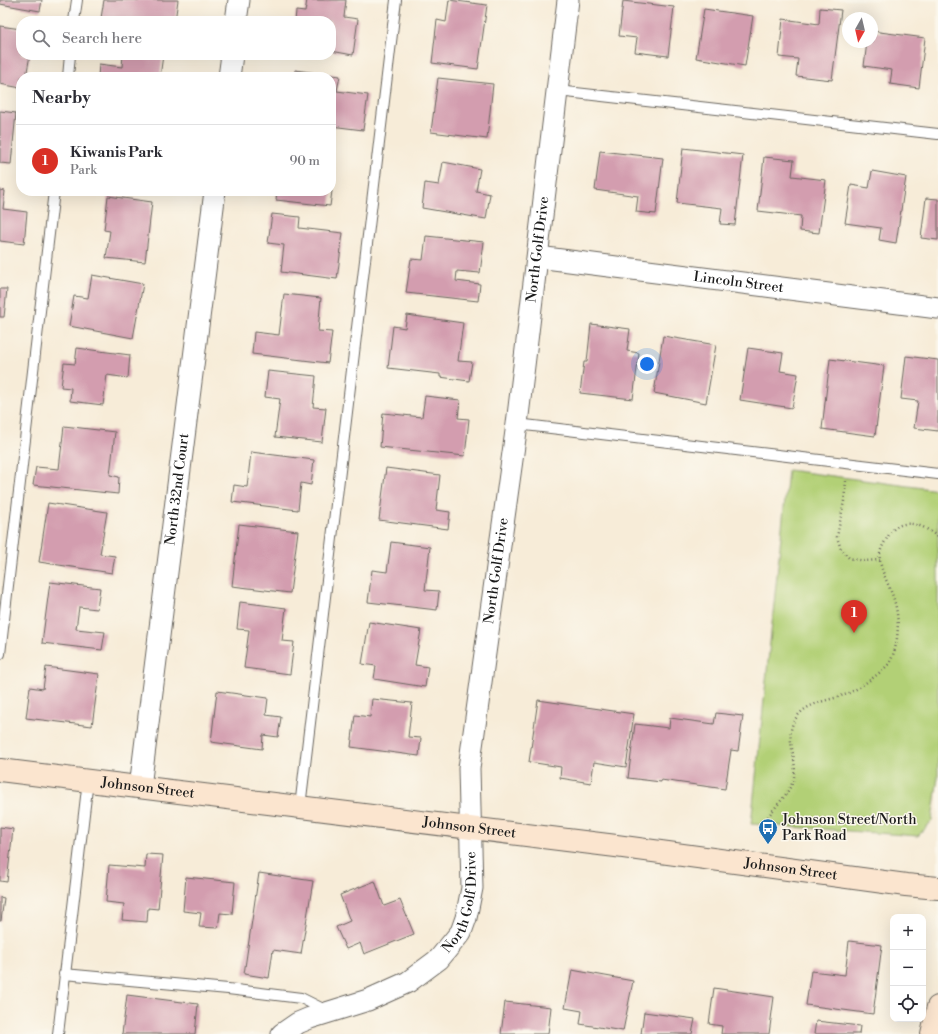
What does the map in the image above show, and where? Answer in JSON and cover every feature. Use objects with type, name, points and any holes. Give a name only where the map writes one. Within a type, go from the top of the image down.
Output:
[{"type":"street","points":[[237,16],[239,0]]},
{"type":"street","name":"North Golf Drive","points":[[282,1034],[304,1020],[368,1000],[408,982],[439,959],[451,946],[461,932],[470,905],[472,888],[469,768],[517,424],[568,0]]},
{"type":"street","points":[[230,72],[231,60]]},
{"type":"street","name":"North 32nd Court","points":[[140,787],[214,196]]},
{"type":"street","name":"Lincoln Street","points":[[538,257],[938,308]]},
{"type":"street","name":"Johnson Street","points":[[0,770],[616,846],[938,888]]},
{"type":"street","points":[[932,1034],[938,1007]]},
{"type":"lane","points":[[75,16],[77,0]]},
{"type":"lane","points":[[300,807],[396,0]]},
{"type":"lane","points":[[68,72],[70,60]]},
{"type":"lane","points":[[558,92],[938,134]]},
{"type":"lane","points":[[0,654],[53,196]]},
{"type":"lane","points":[[517,424],[938,474]]},
{"type":"lane","points":[[58,1034],[88,780]]},
{"type":"lane","points":[[64,974],[228,989],[301,998],[329,1012]]},
{"type":"path","points":[[847,462],[844,501],[837,537],[841,549],[849,558],[865,561],[880,560]]},
{"type":"path","points":[[768,817],[788,792],[794,777],[794,757],[790,741],[791,728],[796,717],[810,706],[828,699],[845,695],[880,674],[890,663],[895,648],[897,634],[897,610],[880,560],[881,547],[894,529],[902,524],[923,526],[933,532],[938,538]]},
{"type":"green space","points":[[788,470],[938,490],[938,776],[932,821],[918,836],[751,824]]},
{"type":"building","points":[[0,0],[42,0],[40,11],[0,4]]},
{"type":"building","points":[[104,0],[178,0],[176,16],[101,16]]},
{"type":"building","points":[[307,0],[346,0],[344,17],[358,19],[353,55],[336,52],[336,16],[296,16],[296,11],[305,12]]},
{"type":"building","points":[[449,0],[487,5],[478,69],[432,63],[437,20],[446,22]]},
{"type":"building","points":[[623,1],[674,7],[668,56],[635,52],[637,38],[619,36]]},
{"type":"building","points":[[820,8],[841,10],[832,80],[796,76],[798,59],[779,57],[783,19],[819,24]]},
{"type":"building","points":[[704,9],[753,16],[745,66],[696,58]]},
{"type":"building","points":[[0,26],[16,28],[16,60],[29,60],[27,72],[16,72],[16,87],[0,84]]},
{"type":"building","points":[[878,32],[925,38],[919,88],[890,84],[892,70],[864,66],[866,48],[878,48]]},
{"type":"building","points":[[123,60],[162,60],[161,72],[98,72],[99,64],[122,67]]},
{"type":"building","points":[[295,70],[310,72],[295,72]]},
{"type":"building","points":[[336,75],[340,76],[337,91],[368,95],[363,130],[336,127]]},
{"type":"building","points":[[438,78],[493,84],[487,139],[431,132]]},
{"type":"building","points":[[0,111],[16,113],[11,164],[0,163]]},
{"type":"building","points":[[683,148],[743,155],[735,225],[720,224],[722,208],[677,203]]},
{"type":"building","points":[[600,151],[663,158],[656,214],[636,212],[638,196],[595,190]]},
{"type":"building","points":[[764,157],[794,160],[792,176],[826,180],[819,233],[800,231],[801,216],[758,211]]},
{"type":"building","points":[[443,162],[480,169],[476,191],[490,194],[486,219],[422,208],[425,183],[439,185]]},
{"type":"building","points":[[872,171],[906,177],[896,243],[879,240],[881,228],[845,223],[851,185],[869,188]]},
{"type":"building","points":[[0,190],[5,191],[3,209],[27,212],[24,244],[0,241]]},
{"type":"building","points":[[108,196],[152,202],[145,262],[106,258],[110,231],[104,230]]},
{"type":"building","points":[[276,196],[331,196],[330,206],[276,200]]},
{"type":"building","points":[[926,198],[938,199],[938,240],[921,238]]},
{"type":"building","points":[[272,214],[300,217],[299,228],[343,233],[337,279],[281,272],[284,245],[268,243]]},
{"type":"building","points":[[426,236],[484,242],[480,273],[457,271],[456,281],[480,284],[478,301],[406,293],[411,259],[423,260]]},
{"type":"building","points":[[92,275],[143,284],[133,338],[69,326],[74,296],[88,298]]},
{"type":"building","points":[[0,289],[7,289],[4,317],[0,317]]},
{"type":"building","points":[[284,294],[321,298],[318,331],[332,332],[328,363],[252,354],[254,332],[279,335]]},
{"type":"building","points":[[407,315],[463,323],[458,361],[472,362],[469,381],[440,377],[440,374],[388,368],[393,326],[405,328]]},
{"type":"building","points":[[591,324],[630,329],[627,351],[639,353],[633,399],[580,393],[584,362],[587,362]]},
{"type":"building","points":[[663,336],[716,345],[706,403],[654,393]]},
{"type":"building","points":[[77,348],[130,355],[128,378],[107,375],[103,405],[70,401],[71,388],[61,387],[64,363],[75,364]]},
{"type":"building","points":[[748,348],[783,353],[780,371],[798,374],[792,408],[740,400]]},
{"type":"building","points":[[906,356],[938,360],[938,431],[914,428],[918,401],[901,399]]},
{"type":"building","points":[[830,359],[884,366],[875,436],[822,429]]},
{"type":"building","points":[[268,371],[316,376],[313,407],[326,408],[322,442],[275,437],[280,399],[265,397]]},
{"type":"building","points":[[425,396],[460,400],[458,418],[469,419],[465,456],[380,447],[383,413],[422,417]]},
{"type":"building","points":[[64,426],[115,432],[110,475],[119,477],[118,494],[33,485],[36,467],[59,469]]},
{"type":"building","points":[[251,452],[314,460],[311,485],[301,483],[298,510],[232,502],[234,485],[247,487]]},
{"type":"building","points":[[386,468],[440,475],[436,510],[450,512],[448,529],[379,520]]},
{"type":"building","points":[[48,503],[107,512],[100,554],[115,556],[112,573],[39,562]]},
{"type":"building","points":[[239,524],[298,531],[290,593],[232,586]]},
{"type":"building","points":[[391,542],[430,547],[425,590],[439,591],[437,610],[368,602],[372,570],[387,572]]},
{"type":"building","points":[[50,582],[100,588],[97,609],[79,607],[76,629],[105,632],[102,650],[42,643]]},
{"type":"building","points":[[240,602],[286,608],[282,641],[294,642],[290,674],[244,668],[249,630],[237,629]]},
{"type":"building","points":[[369,622],[421,630],[415,665],[428,667],[425,687],[374,679],[376,666],[362,664]]},
{"type":"building","points":[[46,667],[99,674],[92,726],[26,718],[30,687],[43,689]]},
{"type":"building","points":[[217,691],[268,698],[266,715],[281,717],[278,737],[263,735],[262,749],[211,742]]},
{"type":"building","points":[[372,699],[412,703],[408,737],[421,738],[419,756],[351,747],[355,715],[370,717]]},
{"type":"building","points":[[538,700],[634,714],[626,767],[594,762],[591,783],[560,778],[561,767],[529,762]]},
{"type":"building","points":[[716,713],[743,716],[738,751],[731,750],[725,789],[661,780],[661,782],[628,778],[635,724],[669,728],[670,718],[714,724]]},
{"type":"building","points":[[0,827],[13,829],[7,882],[0,881]]},
{"type":"building","points":[[146,854],[163,855],[158,909],[148,908],[147,922],[122,920],[124,904],[106,902],[109,865],[145,868]]},
{"type":"building","points":[[259,873],[313,881],[301,954],[273,950],[269,978],[244,974]]},
{"type":"building","points":[[186,877],[235,882],[232,914],[220,913],[218,928],[199,927],[201,913],[183,911]]},
{"type":"building","points":[[375,881],[384,906],[400,900],[414,934],[364,954],[360,943],[346,949],[336,927],[350,921],[340,895]]},
{"type":"building","points":[[0,897],[4,898],[1,921],[0,921]]},
{"type":"building","points":[[849,941],[882,945],[873,1014],[806,1005],[811,971],[845,975]]},
{"type":"building","points":[[572,970],[633,981],[623,1031],[580,1024],[582,1011],[565,1008]]},
{"type":"building","points":[[714,988],[774,997],[769,1034],[721,1034],[722,1026],[709,1024]]},
{"type":"building","points":[[127,995],[198,1004],[195,1034],[122,1034]]},
{"type":"building","points":[[505,1002],[551,1007],[548,1034],[501,1034]]},
{"type":"building","points":[[644,1012],[695,1019],[692,1034],[641,1034]]},
{"type":"building","points":[[816,1021],[860,1026],[859,1034],[814,1034]]},
{"type":"place","name":"Kiwanis Park","points":[[854,633]]},
{"type":"place","name":"Johnson Street/North Park Road","points":[[768,845]]}]
